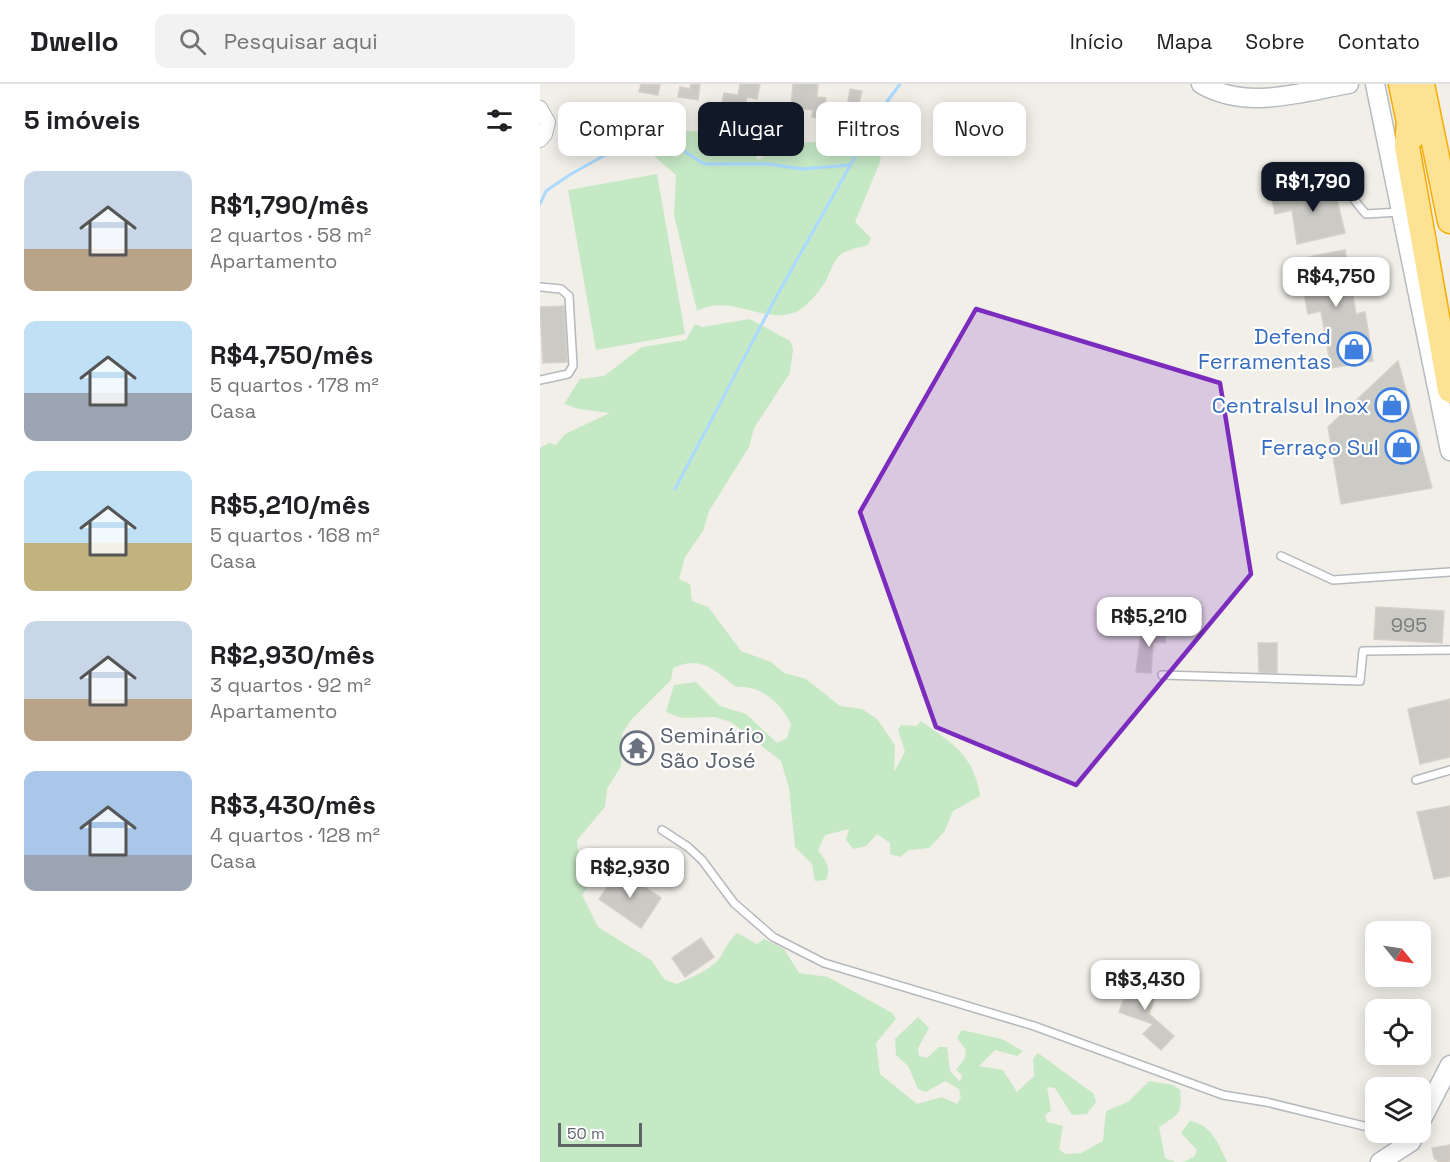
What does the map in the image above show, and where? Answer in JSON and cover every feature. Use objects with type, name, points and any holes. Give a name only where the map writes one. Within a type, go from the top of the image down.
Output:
[{"type":"highway","points":[[1401,84],[1419,118],[1450,161]]},
{"type":"highway","points":[[1422,84],[1419,118],[1450,324]]},
{"type":"highway","points":[[1419,118],[1450,221]]},
{"type":"highway","points":[[1419,118],[1407,147],[1450,390]]},
{"type":"main road","points":[[1201,84],[1239,99],[1349,84]]},
{"type":"main road","points":[[1375,84],[1450,451]]},
{"type":"main road","points":[[1431,1102],[1450,1065]]},
{"type":"main road","points":[[1386,1161],[1406,1143]]},
{"type":"street","points":[[540,108],[548,122],[546,134],[540,140]]},
{"type":"lane","points":[[1293,186],[1324,176],[1335,176],[1344,180],[1366,214],[1402,212]]},
{"type":"lane","points":[[540,287],[561,289],[569,296],[573,366],[568,374],[540,380]]},
{"type":"lane","points":[[1281,556],[1333,580],[1450,573]]},
{"type":"lane","points":[[1161,675],[1360,681],[1364,651],[1450,650]]},
{"type":"lane","points":[[1416,780],[1450,770]]},
{"type":"lane","points":[[662,830],[688,846],[702,860],[734,903],[773,937],[824,963],[1034,1026],[1223,1095],[1266,1101],[1365,1126]]},
{"type":"highlighted area","points":[[976,309],[1220,383],[1251,574],[1076,785],[936,727],[860,512]]},
{"type":"green space","points":[[686,131],[698,131],[698,156],[755,156],[758,160],[764,156],[804,156],[804,142],[816,142],[816,156],[881,156],[855,222],[871,238],[868,245],[841,254],[818,292],[796,312],[771,315],[723,305],[710,306],[697,311],[674,215],[676,175],[654,156],[686,156]]},
{"type":"green space","points":[[657,174],[685,334],[596,350],[568,190]]},
{"type":"green space","points":[[750,319],[790,341],[793,349],[790,373],[754,428],[749,447],[709,511],[703,531],[685,557],[679,579],[690,584],[692,601],[708,607],[741,651],[771,662],[784,673],[806,679],[840,706],[862,709],[877,719],[895,745],[894,772],[905,752],[898,730],[901,725],[917,726],[921,721],[960,751],[973,770],[980,796],[953,811],[944,832],[929,848],[909,850],[900,857],[890,854],[890,843],[877,834],[866,846],[853,849],[846,840],[849,829],[825,835],[818,850],[827,864],[828,876],[826,880],[815,881],[812,864],[795,847],[789,788],[781,761],[731,722],[715,717],[682,718],[666,712],[674,685],[696,682],[720,706],[746,714],[777,743],[787,738],[791,724],[787,716],[769,696],[761,692],[736,687],[707,666],[683,664],[673,668],[671,680],[631,720],[622,734],[621,766],[607,789],[605,807],[577,840],[578,851],[583,854],[598,847],[611,858],[627,853],[638,857],[649,855],[656,863],[645,876],[603,866],[582,895],[598,927],[651,960],[665,980],[677,984],[701,973],[717,961],[737,933],[757,944],[764,939],[784,949],[799,973],[828,977],[892,1013],[896,1019],[876,1043],[880,1074],[917,1104],[942,1097],[957,1104],[961,1097],[959,1089],[945,1081],[926,1092],[918,1089],[908,1066],[896,1055],[895,1039],[918,1017],[929,1028],[918,1048],[919,1056],[927,1058],[939,1047],[947,1047],[950,1071],[960,1082],[962,1075],[956,1070],[965,1058],[966,1050],[957,1038],[962,1030],[1002,1039],[1023,1051],[1017,1056],[995,1050],[979,1066],[1003,1070],[1017,1092],[1034,1076],[1033,1059],[1038,1053],[1094,1094],[1096,1102],[1087,1114],[1072,1115],[1055,1088],[1047,1087],[1051,1111],[1045,1115],[1047,1122],[1063,1126],[1059,1149],[1065,1154],[1081,1153],[1103,1141],[1106,1111],[1128,1102],[1149,1081],[1173,1085],[1180,1090],[1180,1109],[1175,1116],[1159,1127],[1165,1158],[1176,1162],[540,1162],[540,448],[549,443],[556,445],[565,434],[610,413],[579,409],[564,404],[580,379],[604,376],[642,347],[686,340],[695,324],[702,327]]},
{"type":"green space","points":[[1190,1121],[1204,1126],[1209,1131],[1227,1162],[1183,1162],[1194,1157],[1197,1150],[1181,1133]]},
{"type":"building","points":[[641,84],[660,85],[658,95],[639,92]]},
{"type":"building","points":[[691,84],[700,84],[698,100],[678,97],[680,87],[690,89]]},
{"type":"building","points":[[740,84],[760,84],[757,99],[747,97],[746,102],[722,102],[724,93],[738,95]]},
{"type":"building","points":[[793,84],[818,84],[817,97],[826,98],[825,102],[816,102],[816,118],[812,117],[813,110],[804,109],[804,102],[792,102]]},
{"type":"building","points":[[850,89],[862,91],[859,102],[848,102]]},
{"type":"building","points":[[1333,184],[1345,233],[1297,244],[1292,210],[1275,214],[1272,199]]},
{"type":"building","points":[[1345,250],[1356,314],[1365,312],[1373,361],[1331,368],[1321,311],[1308,314],[1298,259]]},
{"type":"building","points":[[564,306],[567,362],[543,363],[540,307]]},
{"type":"building","points":[[1398,361],[1432,488],[1341,504],[1328,427]]},
{"type":"building","points":[[1376,607],[1444,611],[1442,643],[1374,639]]},
{"type":"building","points":[[1142,627],[1166,630],[1165,643],[1153,642],[1151,673],[1136,672]]},
{"type":"building","points":[[1258,643],[1277,643],[1277,673],[1259,672]]},
{"type":"building","points":[[1450,699],[1450,757],[1420,764],[1408,709]]},
{"type":"building","points":[[1450,806],[1450,876],[1434,879],[1417,812]]},
{"type":"building","points":[[619,870],[661,898],[641,928],[599,899]]},
{"type":"building","points":[[701,938],[714,957],[685,977],[672,958]]},
{"type":"building","points":[[1131,979],[1158,989],[1149,1014],[1174,1036],[1161,1050],[1143,1034],[1153,1024],[1119,1012]]},
{"type":"building","points":[[1450,1145],[1450,1162],[1439,1162],[1434,1158],[1432,1148]]},
{"type":"waterway","points":[[675,489],[775,299],[883,107],[900,84]]},
{"type":"waterway","points":[[540,204],[546,191],[571,174],[634,139],[657,134],[704,164],[768,164],[802,169],[850,165]]},
{"type":"place","name":"Defend Ferramentas","points":[[1354,349]]},
{"type":"place","name":"Centralsul Inox","points":[[1392,405]]},
{"type":"place","name":"Ferraço Sul","points":[[1402,447]]},
{"type":"place","name":"Seminário São José","points":[[637,748]]}]
